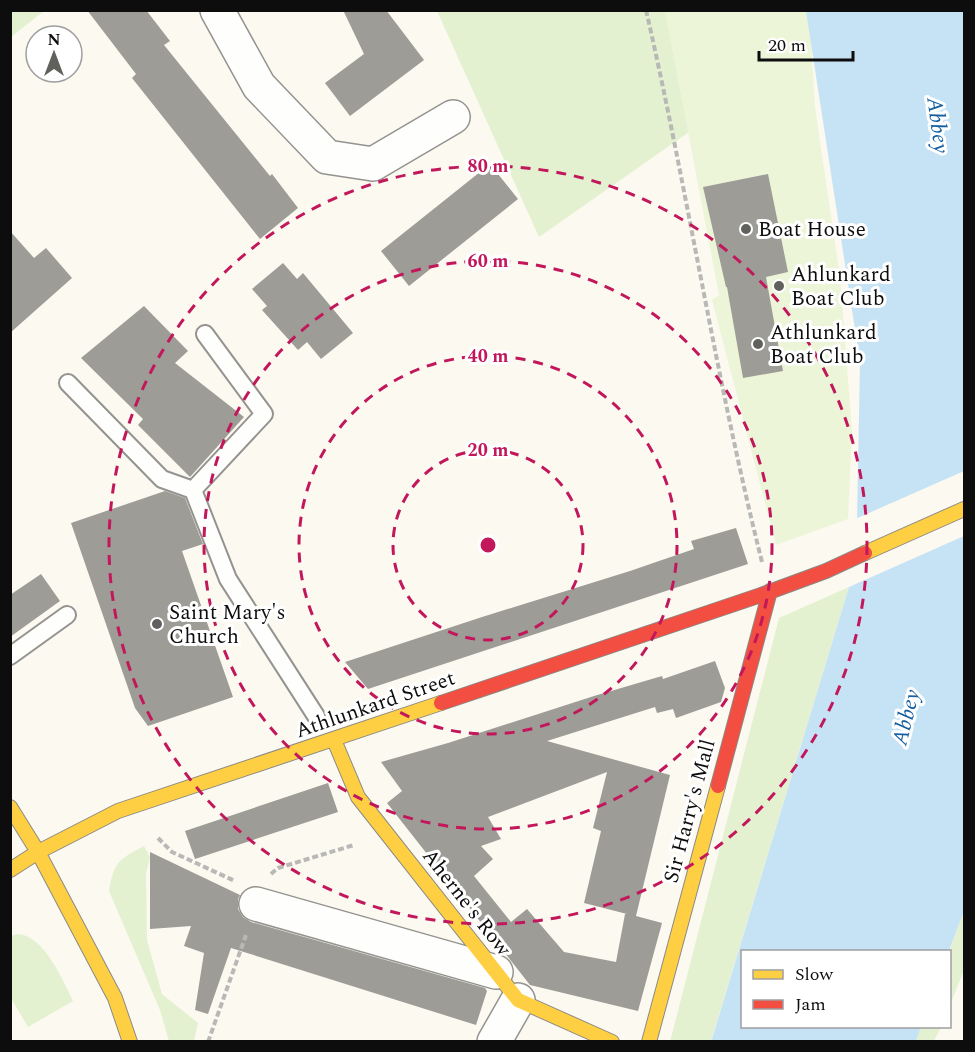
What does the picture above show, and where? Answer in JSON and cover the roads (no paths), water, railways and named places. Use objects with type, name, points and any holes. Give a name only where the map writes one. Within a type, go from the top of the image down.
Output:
[{"type":"main road","name":"Athlunkard Street","points":[[10,870],[38,852],[118,811],[765,593],[826,571],[964,509]]},
{"type":"main road","name":"Sir Harry's Mall","points":[[649,1041],[765,593]]},
{"type":"main road","name":"Aherne's Row","points":[[334,740],[358,797],[518,1000],[612,1041]]},
{"type":"main road","points":[[10,807],[38,852],[115,998],[130,1041]]},
{"type":"street","points":[[217,10],[259,86],[327,157],[374,164],[453,117]]},
{"type":"street","points":[[248,893],[496,972]]},
{"type":"street","points":[[494,1041],[518,1000]]},
{"type":"lane","points":[[193,490],[264,414],[205,334]]},
{"type":"lane","points":[[68,383],[162,478],[193,490],[228,579],[316,716]]},
{"type":"lane","points":[[10,656],[67,615]]},
{"type":"water","name":"Abbey","points":[[806,11],[964,11],[964,911],[949,950],[741,950],[741,1028],[921,1028],[916,1041],[711,1042],[849,587],[857,519],[860,362]]},
{"type":"place","name":"Boat House","points":[[746,229]]},
{"type":"place","name":"Ahlunkard Boat Club","points":[[779,286]]},
{"type":"place","name":"Athlunkard Boat Club","points":[[758,344]]},
{"type":"place","name":"Saint Mary's Church","points":[[157,624]]}]
